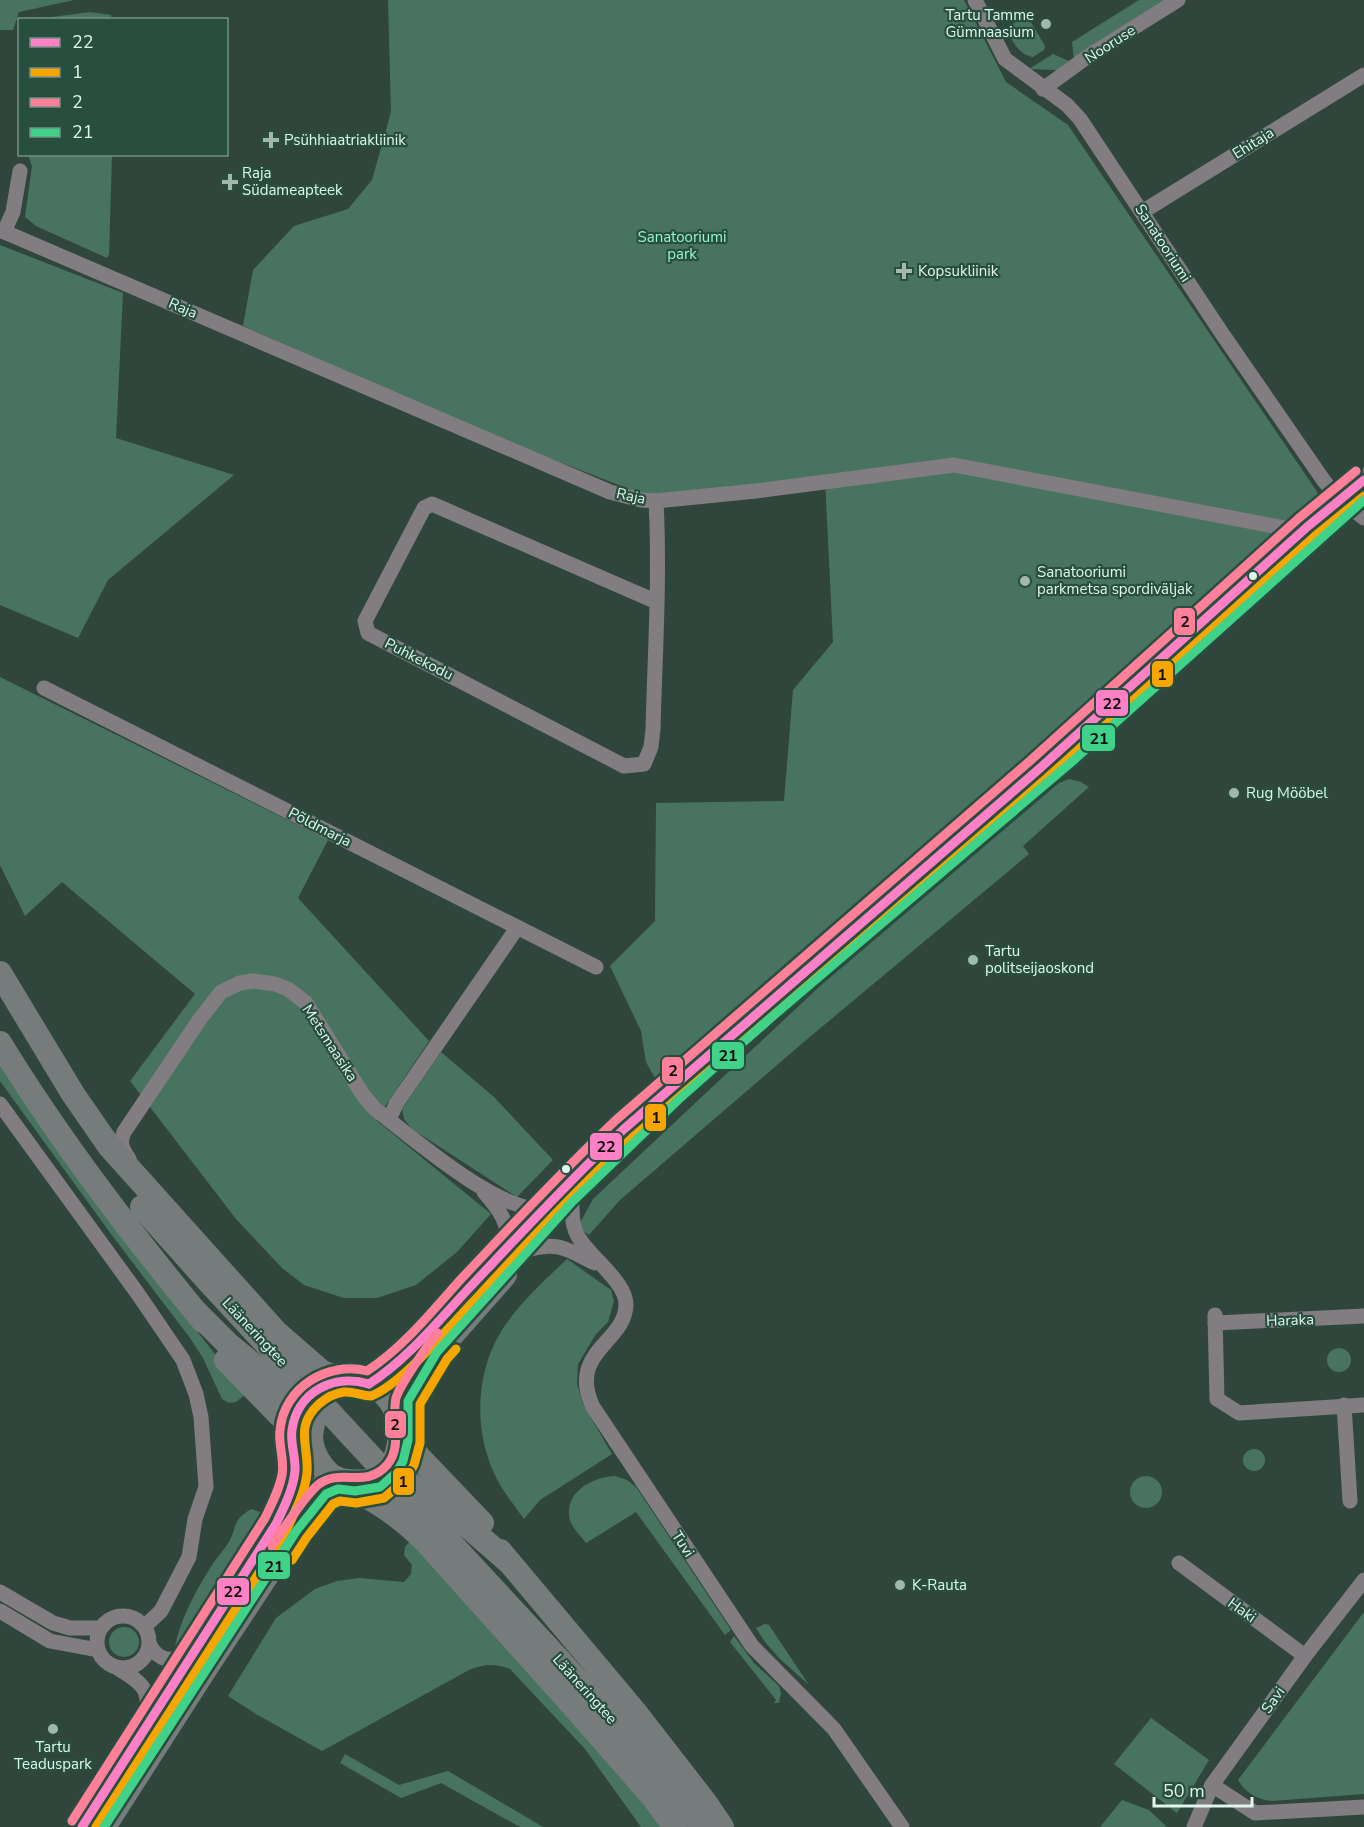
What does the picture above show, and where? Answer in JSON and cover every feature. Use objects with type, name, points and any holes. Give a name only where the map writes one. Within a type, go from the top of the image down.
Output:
[{"type":"highway","points":[[300,1417],[335,1393],[371,1389],[383,1375],[430,1345],[520,1248],[572,1202],[671,1107],[942,870],[1075,759],[1355,507],[1364,480]]},
{"type":"highway","points":[[520,1248],[544,1209],[576,1174],[624,1129],[1101,714],[1307,527],[1355,507]]},
{"type":"highway","points":[[0,973],[73,1094],[150,1204],[276,1332],[322,1372],[342,1380],[357,1380],[390,1400],[397,1415]]},
{"type":"highway","name":"Lääneringtee","points":[[0,1001],[62,1103],[106,1165],[150,1204],[208,1281],[560,1661],[703,1827]]},
{"type":"highway","points":[[0,1043],[69,1148],[132,1234],[194,1310],[244,1369],[300,1417],[313,1422],[311,1436],[313,1449],[324,1469],[338,1485]]},
{"type":"highway","points":[[430,1345],[422,1366],[404,1386],[398,1400],[400,1458],[464,1523],[510,1563]]},
{"type":"highway","points":[[82,1827],[213,1622],[286,1527],[338,1485],[380,1487],[400,1458],[408,1401],[430,1345]]},
{"type":"highway","points":[[286,1527],[300,1417],[320,1389],[342,1380]]},
{"type":"highway","points":[[371,1389],[386,1419],[389,1433],[386,1456],[400,1458],[418,1456],[484,1526],[510,1563],[636,1713],[722,1827]]},
{"type":"highway","points":[[300,1417],[301,1444],[305,1459],[313,1472],[376,1500],[411,1527],[652,1797],[675,1827]]},
{"type":"highway","points":[[104,1827],[206,1668],[286,1527],[303,1480],[305,1459]]},
{"type":"highway","points":[[622,1763],[666,1827]]},
{"type":"highway","name":"Lääneringtee","points":[[659,1775],[693,1827]]},
{"type":"highway","points":[[705,1802],[729,1827]]},
{"type":"street","name":"Sanatooriumi","points":[[975,0],[1005,59],[1067,105],[1080,119],[1221,332],[1324,481],[1355,507]]},
{"type":"street","name":"Nooruse","points":[[1043,89],[1087,57],[1178,0]]},
{"type":"street","name":"Ehitaja","points":[[1142,212],[1364,75]]},
{"type":"street","points":[[2,231],[13,212],[20,171]]},
{"type":"street","name":"Raja","points":[[2,231],[610,492],[641,500],[656,501],[756,491],[954,465],[1290,529],[1307,527]]},
{"type":"street","name":"Puhkekodu","points":[[656,501],[657,602],[651,747],[644,764],[624,766],[368,633],[366,621],[424,508],[432,504],[657,602]]},
{"type":"street","name":"Põldmarja","points":[[44,688],[596,966]]},
{"type":"street","points":[[390,1120],[396,1104],[517,928]]},
{"type":"street","name":"Metsmaasika","points":[[150,1204],[122,1149],[121,1140],[124,1132],[200,1019],[221,992],[240,983],[253,981],[275,984],[297,995],[314,1013],[363,1095],[375,1109],[480,1187],[528,1210],[544,1209]]},
{"type":"street","points":[[0,1104],[183,1360],[196,1394],[201,1417],[206,1487],[195,1519],[189,1557],[161,1611],[145,1626]]},
{"type":"street","name":"Metsmaasika","points":[[480,1187],[504,1218],[520,1248]]},
{"type":"street","name":"Tuvi","points":[[572,1202],[574,1229],[579,1238],[601,1266],[618,1282],[626,1295],[623,1320],[592,1359],[586,1376],[587,1396],[592,1407],[752,1646],[834,1729],[902,1827]]},
{"type":"street","name":"Tuvi","points":[[520,1248],[560,1246],[601,1266]]},
{"type":"street","name":"Haraka","points":[[1344,1406],[1239,1413],[1217,1399],[1215,1319],[1364,1316]]},
{"type":"street","points":[[1350,1500],[1344,1406],[1364,1404]]},
{"type":"street","name":"Haki","points":[[1179,1563],[1305,1656]]},
{"type":"street","name":"Savi","points":[[1194,1827],[1212,1785],[1305,1656],[1364,1581]]},
{"type":"street","points":[[0,1592],[53,1623],[70,1628],[101,1628]]},
{"type":"street","points":[[0,1611],[50,1641],[98,1650]]},
{"type":"street","points":[[140,1737],[145,1721],[147,1694],[141,1682],[106,1662],[98,1650],[98,1635],[101,1628],[114,1617],[131,1617],[145,1626],[154,1653],[161,1658],[180,1657],[213,1622]]},
{"type":"street","points":[[119,1669],[128,1669],[143,1660],[150,1645]]},
{"type":"street","points":[[1212,1785],[1256,1813],[1364,1807]]},
{"type":"street","name":"Tuvi","points":[[884,1801],[894,1827]]},
{"type":"green space","points":[[0,0],[74,0],[19,12],[13,30],[0,30]]},
{"type":"green space","name":"Sanatooriumi park","points":[[388,0],[964,0],[1006,82],[1068,125],[1322,499],[1233,574],[1187,624],[937,847],[665,1078],[656,1080],[646,1062],[641,1031],[610,966],[655,921],[656,803],[784,801],[793,690],[833,642],[825,479],[647,496],[498,438],[243,326],[253,270],[294,226],[348,209],[372,180],[391,112]]},
{"type":"green space","points":[[1139,0],[1169,0],[1074,59],[1072,42]]},
{"type":"green space","points":[[90,12],[111,15],[112,18],[45,18]]},
{"type":"green space","points":[[1023,17],[1029,19],[1045,46],[1044,50],[1033,57],[1021,51],[1008,32],[1009,27]]},
{"type":"green space","points":[[1053,54],[1069,61],[1057,70],[1029,69]]},
{"type":"green space","points":[[28,156],[112,156],[109,254],[107,258],[36,226],[25,217],[32,166]]},
{"type":"green space","points":[[0,245],[123,293],[116,438],[234,475],[108,580],[78,638],[0,605]]},
{"type":"green space","points":[[0,677],[328,840],[298,898],[429,1041],[376,1120],[491,1214],[457,1252],[416,1285],[377,1298],[344,1298],[304,1285],[282,1268],[236,1219],[130,1081],[195,994],[62,882],[25,916],[0,865]]},
{"type":"green space","points":[[1069,779],[1089,787],[1023,846],[1029,854],[805,1041],[620,1200],[589,1235],[581,1229],[581,1221],[593,1199],[819,987],[1059,783]]},
{"type":"green space","points":[[441,1052],[494,1097],[553,1160],[517,1197],[412,1129],[404,1119],[402,1109]]},
{"type":"green space","points":[[0,1056],[183,1313],[246,1394],[236,1402],[229,1403],[222,1399],[203,1358],[190,1338],[0,1081]]},
{"type":"green space","points":[[567,1259],[611,1290],[614,1301],[608,1322],[596,1334],[578,1364],[577,1384],[583,1404],[612,1454],[540,1500],[524,1519],[500,1485],[488,1456],[481,1421],[482,1385],[491,1351],[506,1324],[530,1295]]},
{"type":"green space","points":[[1339,1348],[1348,1351],[1351,1360],[1348,1369],[1339,1372],[1330,1369],[1327,1360],[1330,1351]]},
{"type":"green space","points":[[1254,1449],[1264,1456],[1265,1460],[1258,1470],[1254,1471],[1244,1464],[1243,1460],[1250,1450]]},
{"type":"green space","points":[[615,1476],[627,1480],[636,1487],[731,1630],[725,1635],[636,1512],[586,1543],[575,1530],[569,1515],[572,1498],[583,1486],[599,1479]]},
{"type":"green space","points":[[1146,1476],[1157,1481],[1162,1492],[1157,1503],[1146,1508],[1135,1503],[1130,1492],[1135,1481]]},
{"type":"green space","points":[[251,1509],[270,1515],[249,1547],[215,1589],[181,1647],[174,1651],[184,1617],[194,1596],[229,1542],[238,1520]]},
{"type":"green space","points":[[412,1539],[476,1605],[663,1827],[641,1827],[585,1749],[510,1669],[504,1667],[489,1665],[469,1670],[322,1751],[228,1696],[276,1618],[315,1589],[337,1581],[359,1578],[404,1582],[411,1574],[412,1565],[404,1555],[405,1547]]},
{"type":"green space","points":[[1364,1612],[1364,1794],[1272,1801],[1252,1795],[1238,1780]]},
{"type":"green space","points":[[765,1624],[769,1625],[809,1685],[765,1642],[756,1628]]},
{"type":"green space","points":[[124,1627],[135,1631],[139,1642],[135,1653],[124,1657],[113,1653],[109,1642],[113,1631]]},
{"type":"green space","points":[[734,1636],[754,1663],[779,1686],[781,1693],[779,1703],[774,1703],[776,1700],[730,1642]]},
{"type":"green space","points":[[1151,1718],[1209,1760],[1177,1813],[1114,1764]]},
{"type":"green space","points":[[345,1754],[399,1785],[448,1771],[543,1827],[520,1827],[441,1783],[401,1798],[340,1763]]},
{"type":"green space","points":[[1122,1800],[1149,1810],[1167,1827],[1100,1827]]},
{"type":"transit line","name":"2","points":[[72,1821],[265,1518],[282,1475],[280,1430],[283,1415],[299,1390],[323,1374],[352,1369],[367,1371],[393,1351],[418,1328],[538,1198],[616,1120],[1031,760],[1299,518],[1356,471]]},
{"type":"transit line","name":"22","points":[[369,1384],[397,1363],[423,1338],[546,1206],[624,1129],[1039,769],[1307,527],[1364,480]]},
{"type":"transit line","name":"1","points":[[96,1827],[287,1529],[306,1480],[304,1437],[311,1412],[337,1393],[351,1392],[371,1396],[383,1390],[410,1368],[570,1198],[632,1138],[1047,778],[1315,536],[1364,496]]},
{"type":"transit line","name":"21","points":[[104,1827],[297,1530],[326,1494],[338,1489],[355,1491],[380,1487],[397,1472],[403,1461],[408,1440],[408,1401],[437,1352],[572,1202],[678,1100],[774,1015],[1075,759],[1364,500]]},
{"type":"transit line","name":"2","points":[[272,1546],[301,1504],[319,1484],[336,1478],[371,1476],[387,1465],[392,1458],[396,1442],[396,1398],[415,1365],[438,1333]]},
{"type":"transit line","name":"1","points":[[292,1560],[333,1504],[340,1501],[356,1503],[384,1498],[406,1479],[414,1465],[420,1443],[420,1404],[447,1359],[456,1349]]},
{"type":"transit line","name":"22","points":[[82,1827],[276,1524],[294,1478],[292,1430],[301,1405],[309,1396],[331,1384],[343,1381],[369,1384]]},
{"type":"place","name":"Tartu Tamme Gümnaasium","points":[[1046,24]]},
{"type":"place","name":"Psühhiaatriakliinik","points":[[271,140]]},
{"type":"place","name":"Raja Südameapteek","points":[[230,182]]},
{"type":"place","name":"Kopsukliinik","points":[[904,271]]},
{"type":"place","name":"Sanatooriumi parkmetsa spordiväljak","points":[[1025,581]]},
{"type":"place","name":"Rug Mööbel","points":[[1234,793]]},
{"type":"place","name":"Tartu politseijaoskond","points":[[973,960]]},
{"type":"place","name":"K-Rauta","points":[[900,1585]]},
{"type":"place","name":"Tartu Teaduspark","points":[[53,1729]]}]
